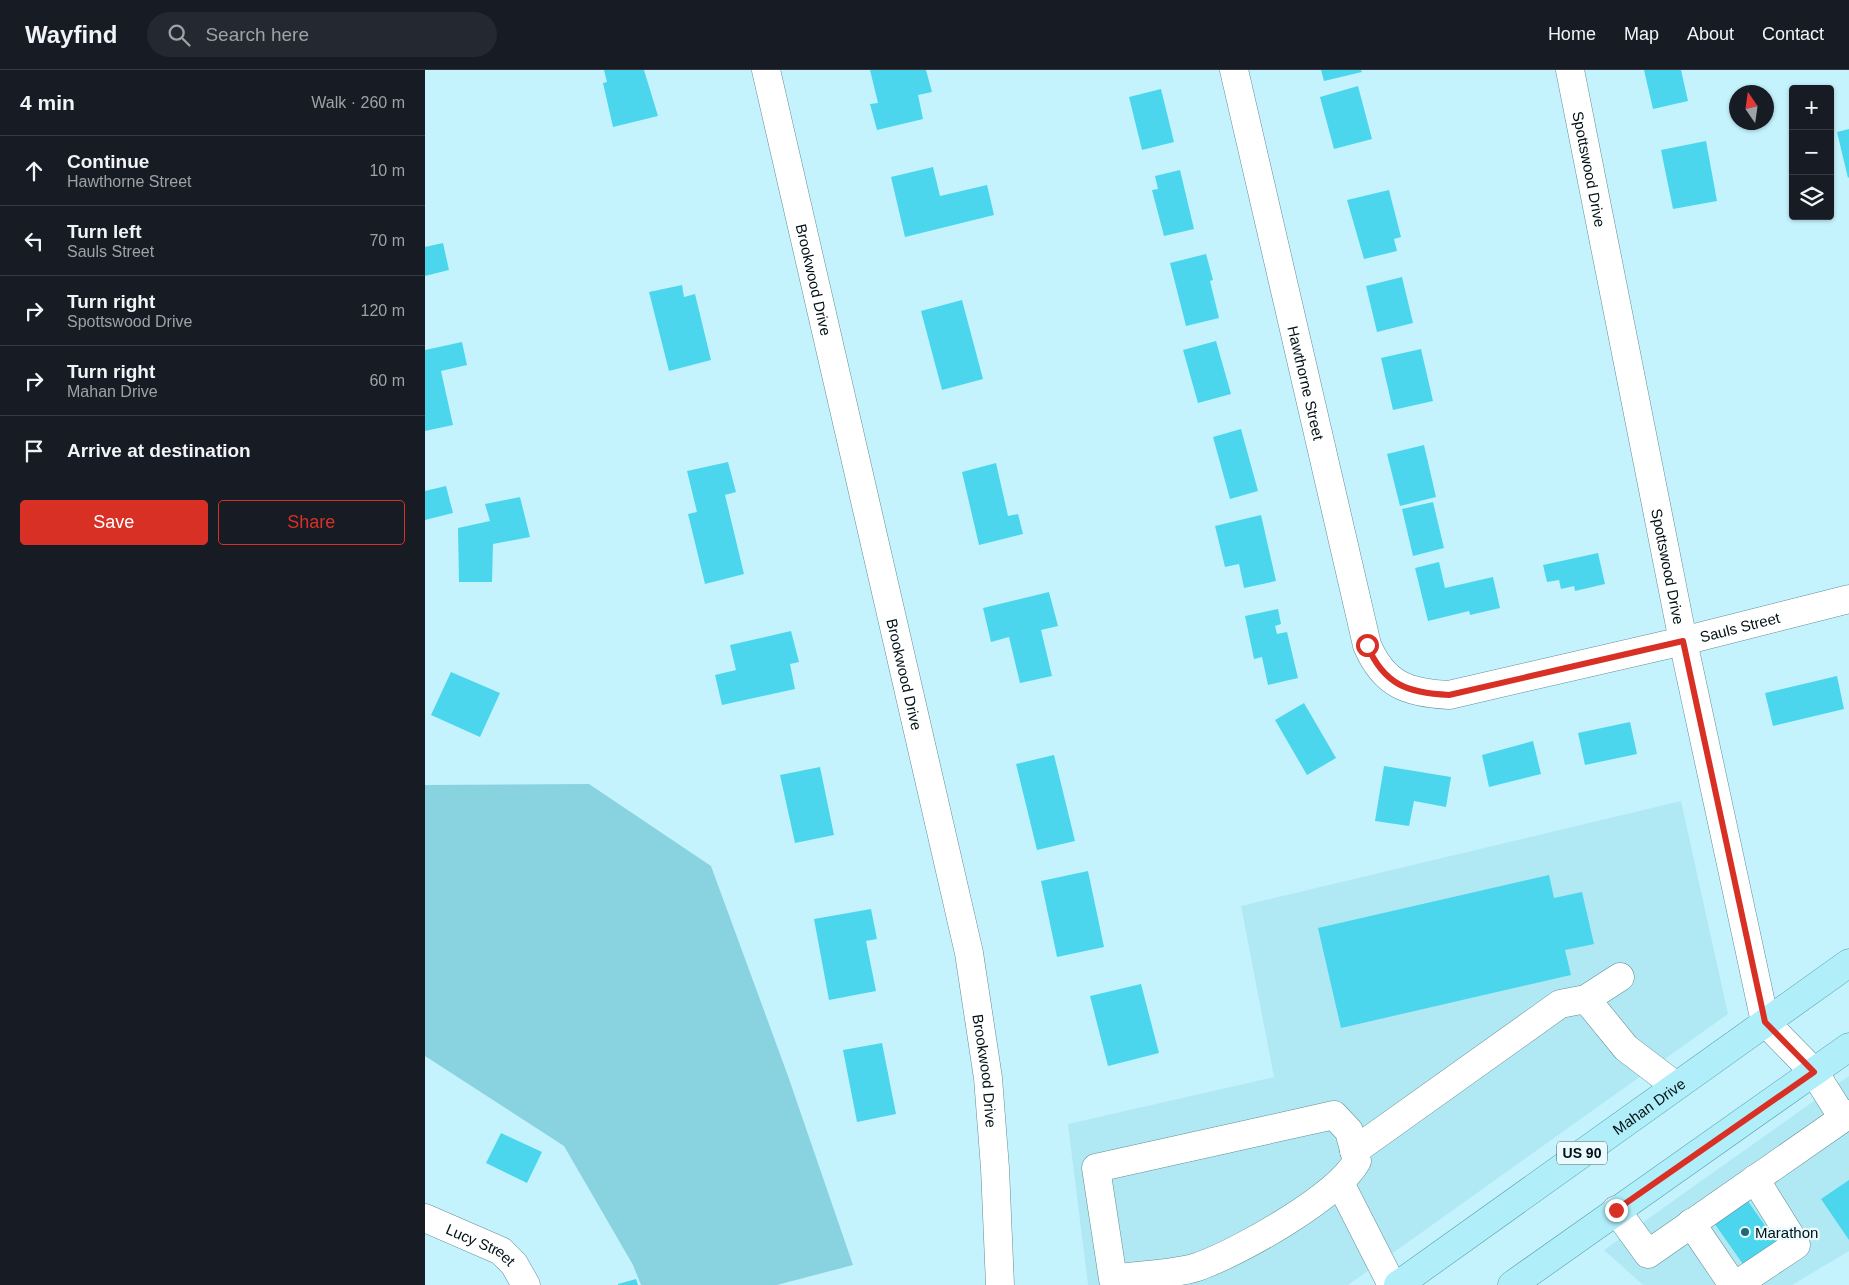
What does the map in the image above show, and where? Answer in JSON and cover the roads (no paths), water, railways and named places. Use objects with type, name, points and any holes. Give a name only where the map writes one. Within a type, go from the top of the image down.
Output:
[{"type":"main road","name":"Mahan Drive","points":[[1398,1285],[1849,962]]},
{"type":"main road","points":[[1512,1285],[1849,1046]]},
{"type":"street","name":"Brookwood Drive","points":[[766,70],[969,953],[988,1078],[995,1168],[1000,1285]]},
{"type":"street","name":"Hawthorne Street","points":[[1234,70],[1367,645],[1373,659],[1398,685]]},
{"type":"street","name":"Spottswood Drive","points":[[1569,70],[1683,641],[1765,1022]]},
{"type":"street","name":"Sauls Street","points":[[1398,685],[1419,693],[1449,695],[1683,641],[1849,599]]},
{"type":"street","points":[[1354,1151],[1560,1004],[1586,999],[1620,977]]},
{"type":"street","points":[[1586,999],[1626,1048],[1676,1086]]},
{"type":"street","points":[[1616,1210],[1648,1254],[1846,1116],[1814,1072],[1765,1022]]},
{"type":"street","points":[[1334,1115],[1349,1131],[1354,1151],[1357,1161],[1350,1174],[1329,1193],[1247,1245],[1199,1267],[1113,1278],[1096,1168],[1334,1115]]},
{"type":"street","points":[[1691,1223],[1734,1285],[1796,1245],[1755,1179]]},
{"type":"street","points":[[1340,1183],[1392,1285]]},
{"type":"street","name":"Lucy Street","points":[[425,1218],[501,1251],[514,1264],[526,1285]]},
{"type":"place","name":"Marathon","points":[[1745,1232]]}]
